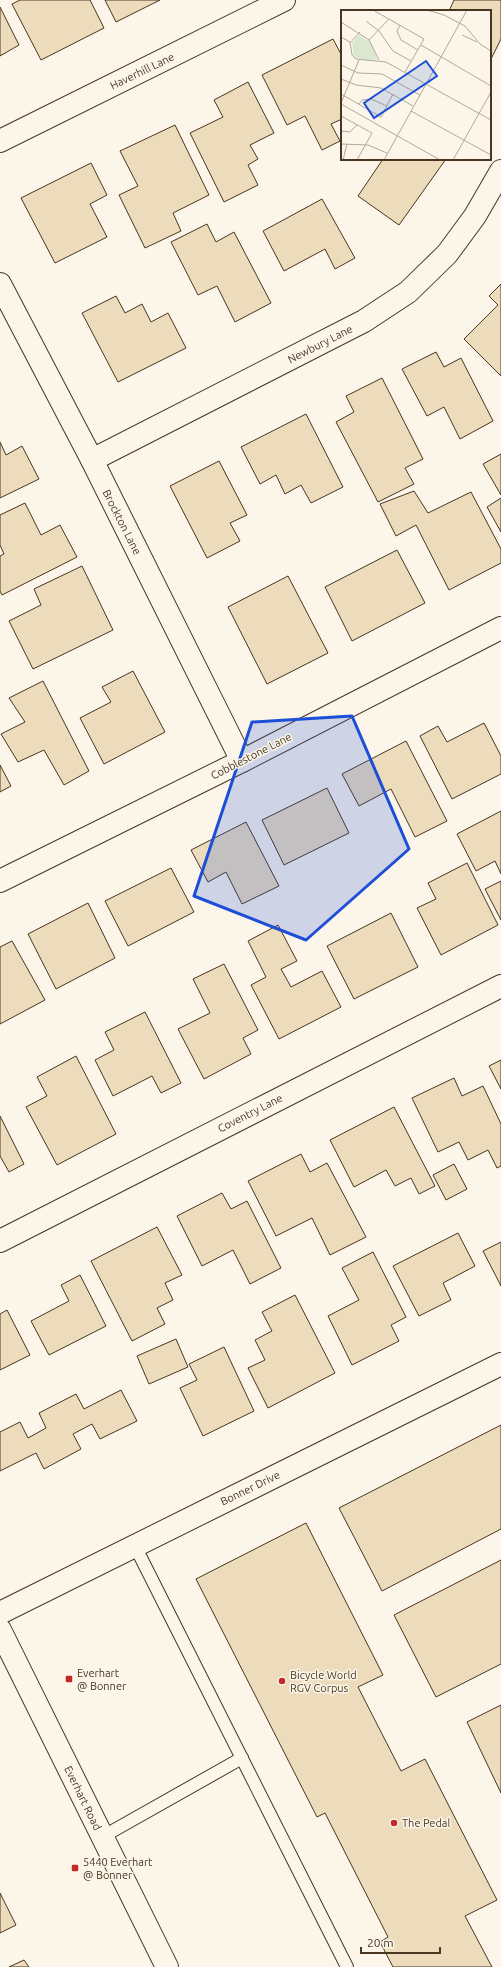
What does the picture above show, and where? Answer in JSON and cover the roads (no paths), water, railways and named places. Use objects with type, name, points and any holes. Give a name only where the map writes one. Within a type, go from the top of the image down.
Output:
[{"type":"street","name":"Haverhill Lane","points":[[0,141],[284,0]]},
{"type":"street","name":"Newbury Lane","points":[[92,460],[364,321],[408,292],[446,254],[475,216],[501,172]]},
{"type":"street","name":"Brockton Lane","points":[[0,284],[92,460],[242,761]]},
{"type":"street","name":"Cobblestone Lane","points":[[0,881],[242,761],[501,628]]},
{"type":"street","name":"Coventry Lane","points":[[0,1241],[501,986]]},
{"type":"street","name":"Bonner Drive","points":[[0,1613],[501,1364]]},
{"type":"street","name":"Everhart Road","points":[[0,1630],[167,1967]]},
{"type":"lane","points":[[135,1546],[347,1967]]},
{"type":"lane","points":[[102,1837],[242,1758]]},
{"type":"place","name":"Everhart @ Bonner","points":[[69,1679]]},
{"type":"place","name":"Bicycle World RGV Corpus","points":[[282,1681]]},
{"type":"place","name":"The Pedal","points":[[394,1823]]},
{"type":"place","name":"5440 Everhart @ Bonner","points":[[75,1868]]}]
